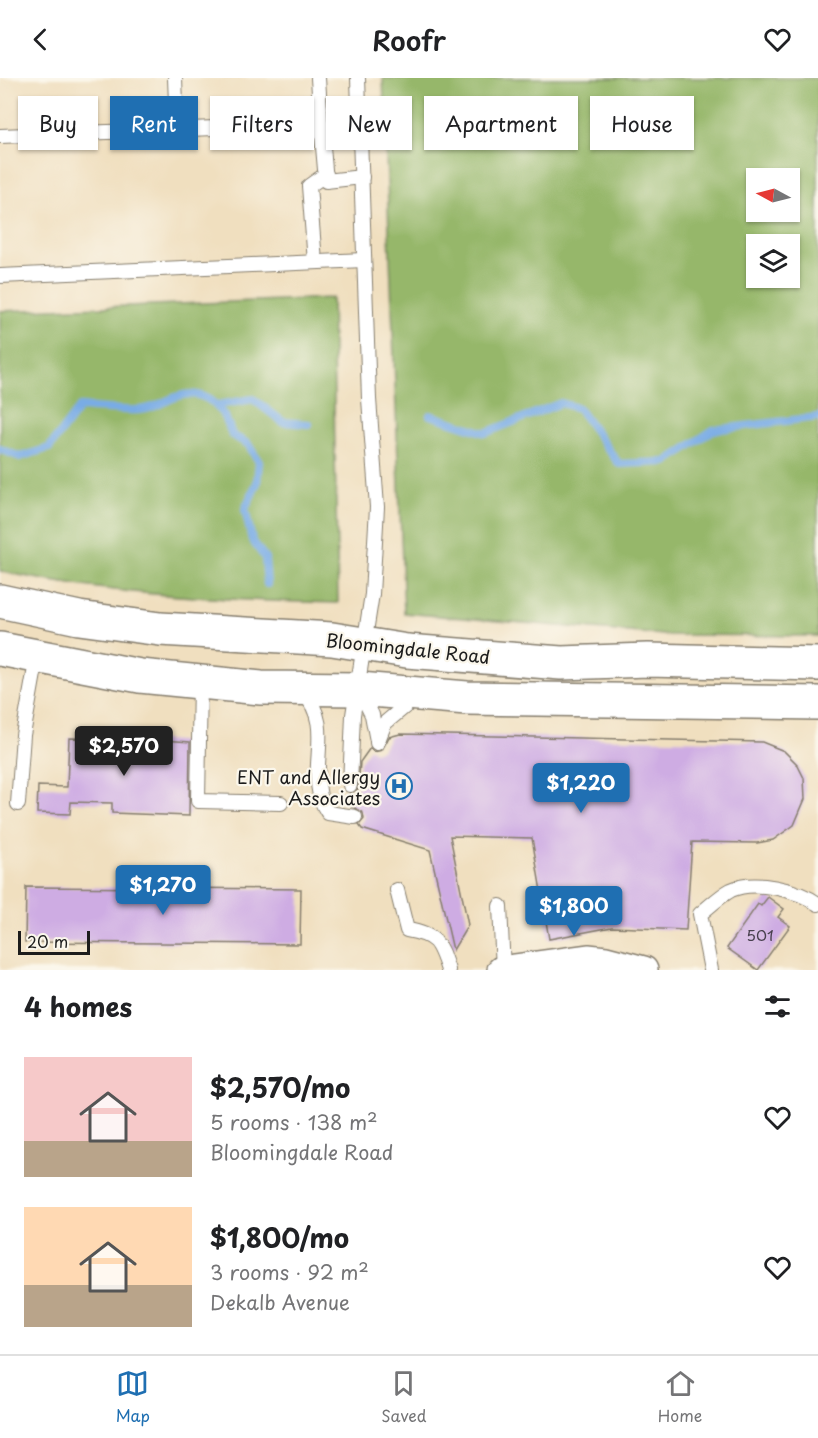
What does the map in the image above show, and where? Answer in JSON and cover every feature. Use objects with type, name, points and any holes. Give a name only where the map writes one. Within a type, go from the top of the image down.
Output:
[{"type":"main road","name":"Bloomingdale Road","points":[[0,601],[79,618],[160,629],[332,639],[407,651],[561,663],[648,660],[818,664]]},
{"type":"main road","points":[[0,649],[130,674],[200,682],[358,689],[419,696],[673,703],[818,703]]},
{"type":"street","points":[[502,970],[588,958],[606,960],[644,970]]},
{"type":"lane","points":[[176,78],[176,96]]},
{"type":"lane","points":[[318,78],[326,181],[362,177]]},
{"type":"lane","points":[[350,785],[352,715],[372,594],[377,507],[369,399],[358,78]]},
{"type":"lane","points":[[198,128],[321,124]]},
{"type":"lane","points":[[0,136],[110,132]]},
{"type":"lane","points":[[315,262],[309,186],[326,174]]},
{"type":"lane","points":[[0,276],[364,260]]},
{"type":"lane","points":[[18,804],[23,735],[38,657]]},
{"type":"lane","points":[[200,682],[198,801],[281,803]]},
{"type":"lane","points":[[299,688],[314,704],[320,718],[320,796],[328,813],[354,817]]},
{"type":"lane","points":[[358,689],[372,715],[377,743],[385,723],[419,696]]},
{"type":"lane","points":[[711,970],[700,914],[731,890],[757,885],[808,897],[818,904]]},
{"type":"lane","points":[[397,890],[407,930],[425,933],[439,944],[448,970]]},
{"type":"lane","points":[[501,906],[502,970]]},
{"type":"green space","points":[[383,78],[818,78],[818,636],[664,635],[404,613],[386,150],[412,150],[412,96],[384,96]]},
{"type":"green space","points":[[332,298],[338,603],[168,595],[84,586],[0,571],[0,311]]},
{"type":"building","points":[[400,734],[762,742],[784,751],[797,764],[804,778],[805,799],[794,825],[773,840],[757,843],[692,842],[686,930],[612,927],[549,939],[532,838],[450,836],[468,925],[453,950],[430,850],[362,829],[359,825],[364,819],[363,813],[348,804],[349,794],[358,789],[360,762],[370,748],[374,752],[382,750],[389,737]]},
{"type":"building","points":[[111,736],[190,742],[189,816],[112,813],[112,803],[71,802],[70,814],[37,813],[38,786],[67,787],[69,738],[110,739]]},
{"type":"building","points":[[26,887],[301,889],[300,944],[25,942]]},
{"type":"building","points":[[768,897],[784,909],[778,917],[790,926],[758,970],[727,948],[758,904],[761,906]]},
{"type":"waterway","points":[[0,449],[20,457],[49,448],[80,407],[140,410],[189,394],[207,398],[220,410],[232,435],[248,444],[259,462],[257,483],[245,509],[252,540],[265,558],[267,584]]},
{"type":"waterway","points":[[218,405],[253,399],[283,422],[308,424]]},
{"type":"waterway","points":[[430,415],[485,433],[561,403],[578,408],[619,464],[666,462],[713,430],[818,417]]},
{"type":"place","name":"ENT and Allergy Associates","points":[[399,786]]}]
